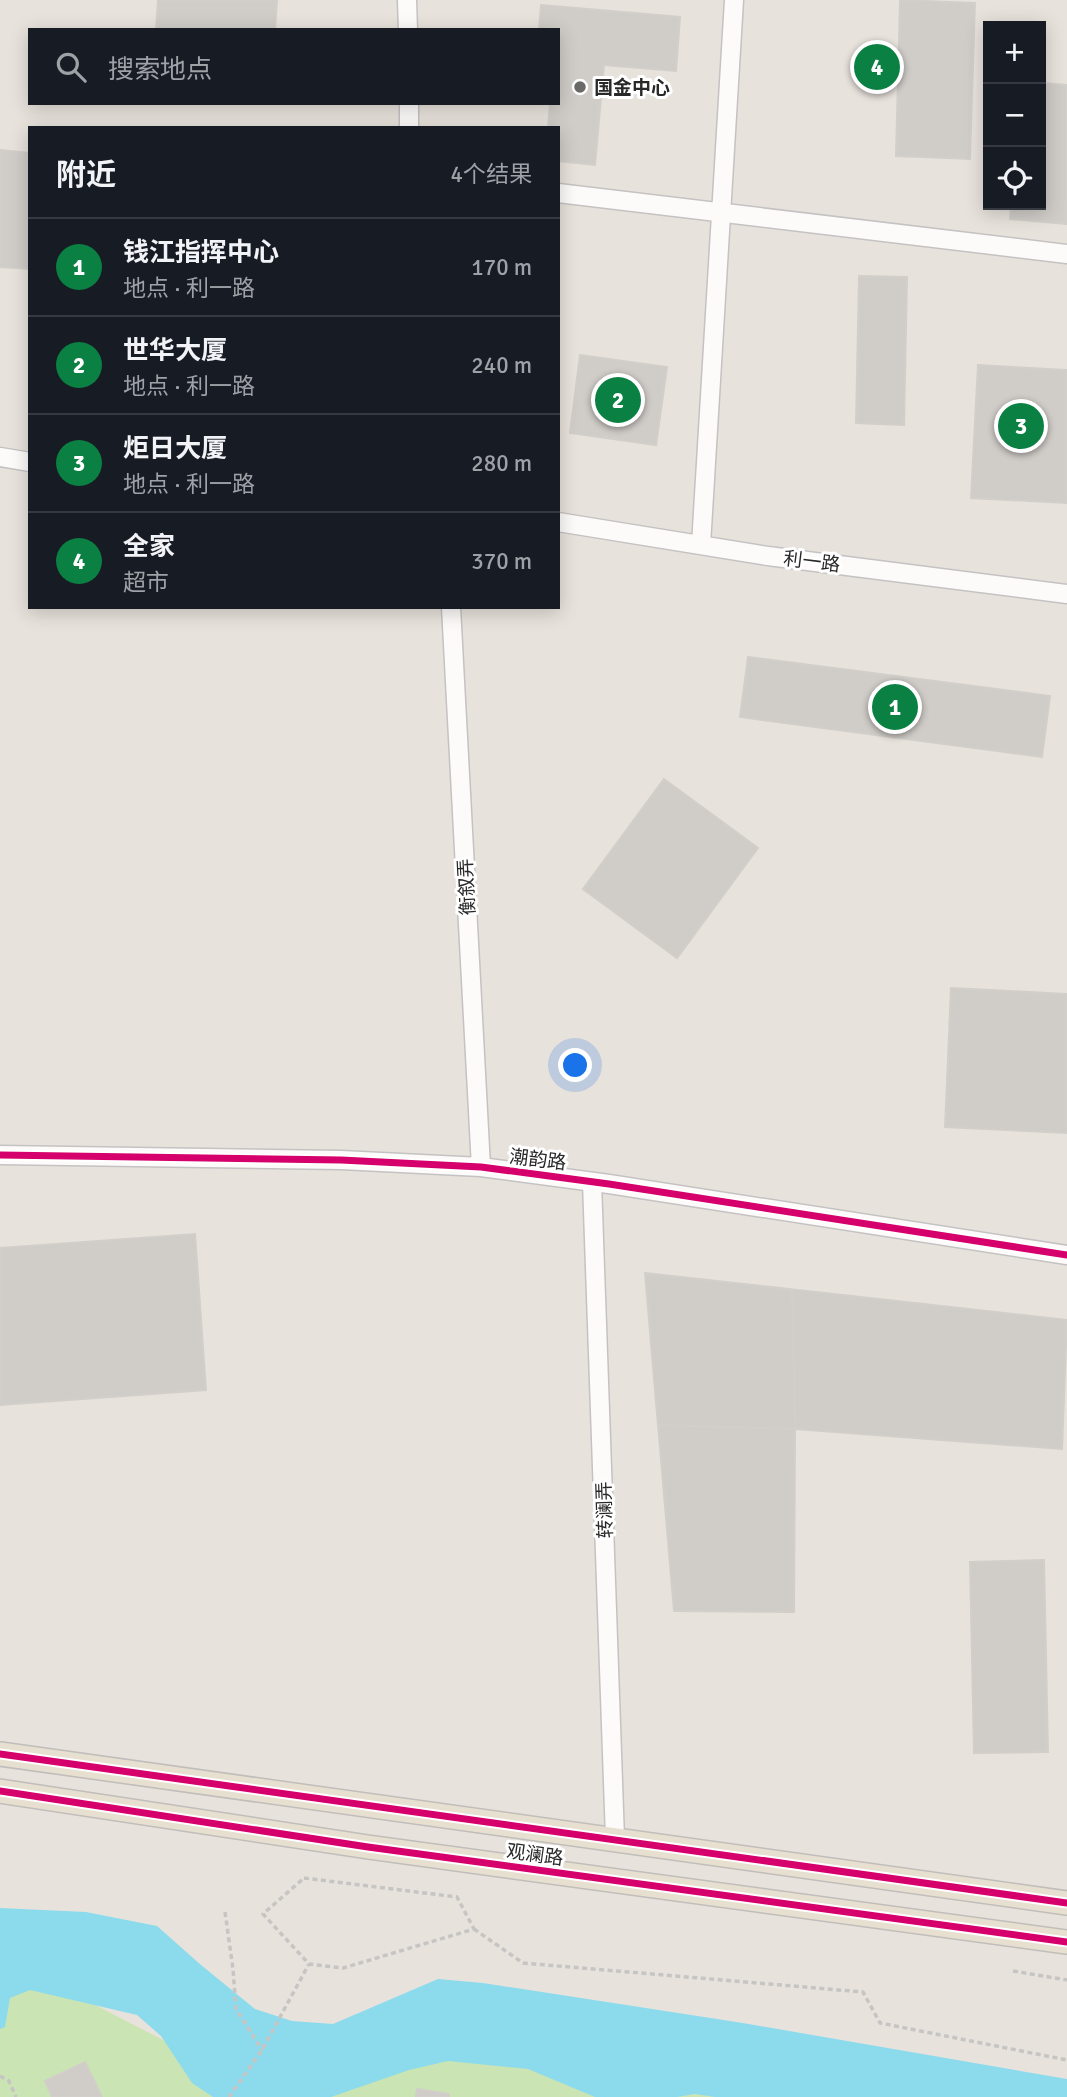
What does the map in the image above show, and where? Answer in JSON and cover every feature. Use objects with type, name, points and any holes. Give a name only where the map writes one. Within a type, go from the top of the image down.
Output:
[{"type":"main road","name":"观澜路","points":[[0,1754],[1067,1903]]},
{"type":"main road","name":"观澜路","points":[[0,1791],[368,1847],[1067,1942]]},
{"type":"street","points":[[407,0],[408,28]]},
{"type":"street","points":[[701,545],[734,0]]},
{"type":"street","points":[[409,105],[409,126]]},
{"type":"street","points":[[560,193],[1067,254]]},
{"type":"street","points":[[0,457],[28,462]]},
{"type":"street","name":"利一路","points":[[560,522],[768,556],[1067,594]]},
{"type":"street","name":"衡叙弄","points":[[451,609],[481,1167]]},
{"type":"street","name":"潮韵路","points":[[0,1155],[341,1160],[481,1167],[1067,1255]]},
{"type":"street","name":"转澜弄","points":[[592,1182],[615,1839]]},
{"type":"path","points":[[474,1929],[343,1968],[309,1964],[263,1914],[303,1878],[457,1897],[474,1929],[523,1963],[863,1992],[880,2023],[1067,2060]]},
{"type":"path","points":[[225,1912],[236,2009],[262,2050]]},
{"type":"path","points":[[229,2097],[262,2050],[309,1964]]},
{"type":"path","points":[[1013,1971],[1067,1980]]},
{"type":"path","points":[[0,2076],[9,2081],[16,2097]]},
{"type":"green space","points":[[0,1956],[272,2096],[433,2048],[753,2097],[0,2097]]},
{"type":"water","points":[[0,1908],[86,1912],[157,1926],[255,2009],[292,2021],[333,2024],[438,1979],[483,1983],[743,2023],[1067,2079],[1067,2097],[715,2097],[695,2094],[677,2097],[595,2097],[528,2069],[448,2061],[409,2070],[331,2097],[213,2097],[192,2083],[161,2036],[137,2015],[30,1990],[10,1998],[5,2027],[0,2029]]},
{"type":"building","points":[[158,0],[277,0],[275,28],[156,28]]},
{"type":"building","points":[[900,0],[975,3],[970,159],[896,156]]},
{"type":"building","name":"国金中心","points":[[541,5],[680,17],[676,71],[604,65],[595,165],[560,161],[560,126],[548,126],[550,105],[560,105],[560,28],[539,28]]},
{"type":"building","points":[[1046,83],[1067,85],[1067,224],[1010,219],[1011,210],[1046,210]]},
{"type":"building","points":[[0,150],[28,153],[28,269],[0,267]]},
{"type":"building","points":[[859,276],[907,277],[904,425],[856,423]]},
{"type":"building","points":[[580,355],[667,367],[656,445],[570,433]]},
{"type":"building","points":[[978,365],[1067,370],[1066,503],[971,498]]},
{"type":"building","points":[[748,657],[1050,696],[1042,757],[740,717]]},
{"type":"building","points":[[664,779],[758,848],[677,958],[583,889]]},
{"type":"building","points":[[951,988],[1067,994],[1067,1133],[945,1127]]},
{"type":"building","points":[[195,1234],[206,1390],[0,1405],[0,1248]]},
{"type":"building","points":[[645,1273],[1067,1320],[1062,1449],[795,1429],[794,1612],[674,1611]]},
{"type":"building","points":[[645,1273],[792,1290],[795,1429],[658,1425]]},
{"type":"building","points":[[1044,1560],[1048,1752],[974,1753],[970,1562]]},
{"type":"building","points":[[85,2062],[102,2097],[52,2097],[45,2081]]},
{"type":"building","points":[[417,2089],[449,2094],[449,2097],[416,2097]]},
{"type":"cycle path","points":[[0,1155],[341,1160],[481,1167],[609,1184],[1067,1255]]},
{"type":"cycle path","points":[[0,1754],[1067,1903]]},
{"type":"cycle path","points":[[0,1791],[368,1847],[1067,1942]]},
{"type":"place","name":"全家","points":[[877,67]]},
{"type":"place","name":"国金中心","points":[[580,87]]},
{"type":"place","name":"世华大厦","points":[[618,400]]},
{"type":"place","name":"炬日大厦","points":[[1021,426]]},
{"type":"place","name":"钱江指挥中心","points":[[895,707]]}]
